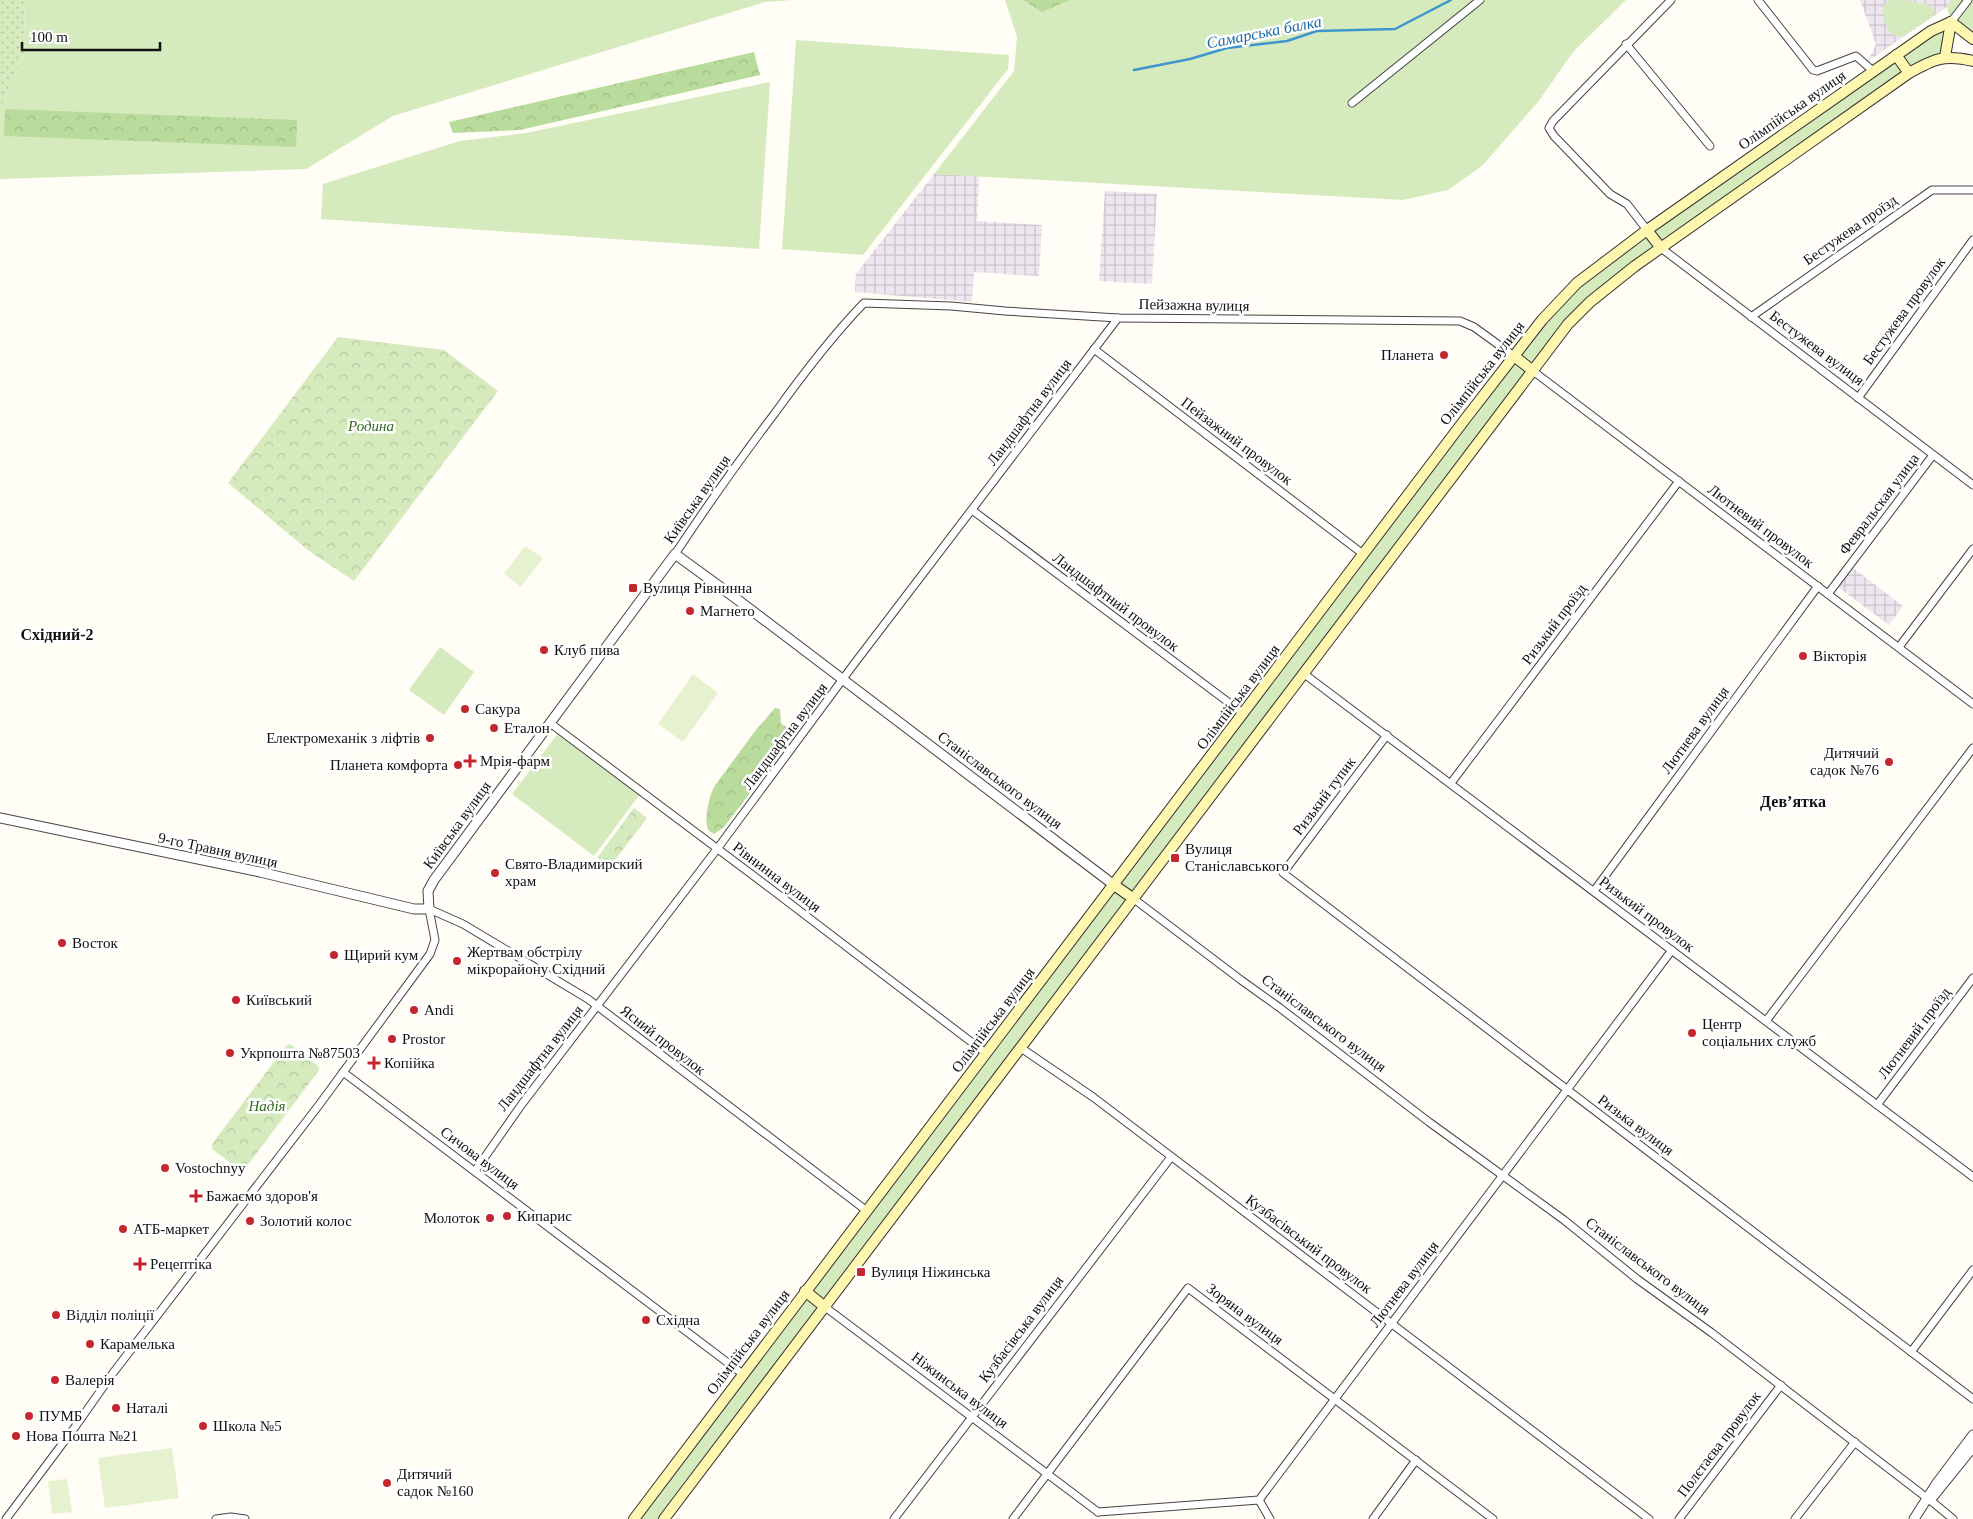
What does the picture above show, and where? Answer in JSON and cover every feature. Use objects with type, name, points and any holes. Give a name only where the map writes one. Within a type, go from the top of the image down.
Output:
[{"type":"main road","name":"Олімпійська вулиця","points":[[634,1519],[1363,554],[1547,314],[1577,283],[1647,230],[1931,31],[1951,22]]},
{"type":"main road","points":[[1945,57],[1951,22],[1973,39]]},
{"type":"main road","points":[[1896,56],[1909,74]]},
{"type":"main road","points":[[664,1519],[1349,615],[1488,428],[1579,312],[1612,283],[1909,74],[1934,60],[1945,57],[1973,61]]},
{"type":"main road","name":"Бестужева вулиця","points":[[1647,230],[1661,248]]},
{"type":"main road","points":[[1514,356],[1534,371]]},
{"type":"main road","name":"Станіславського вулиця","points":[[1114,885],[1134,899]]},
{"type":"main road","name":"Ніжинська вулиця","points":[[805,1292],[825,1307]]},
{"type":"street","points":[[1352,102],[1480,0]]},
{"type":"street","points":[[1647,230],[1627,204],[1610,194],[1554,136],[1549,128],[1553,121],[1626,44],[1671,0]]},
{"type":"street","points":[[1758,0],[1813,70],[1817,71],[1856,56],[1873,71]]},
{"type":"street","points":[[1951,22],[1968,0]]},
{"type":"street","points":[[1626,44],[1710,146]]},
{"type":"street","name":"Бестужева проїзд","points":[[1751,317],[1932,190],[1973,190]]},
{"type":"street","name":"Бестужева провулок","points":[[1858,398],[1973,240]]},
{"type":"street","name":"Бестужева вулиця","points":[[1661,248],[1973,485]]},
{"type":"street","name":"Пейзажна вулиця","points":[[864,303],[951,306],[1118,318],[1460,321],[1474,327],[1514,356]]},
{"type":"street","name":"Київська вулиця","points":[[6,1519],[75,1428],[113,1373],[343,1072],[430,954],[435,940],[428,891],[434,880],[675,554],[721,485],[807,369],[835,333],[864,303]]},
{"type":"street","name":"Ландшафтна вулиця","points":[[475,1171],[522,1104],[598,1007],[1118,318]]},
{"type":"street","name":"Пейзажний провулок","points":[[1094,350],[1363,554]]},
{"type":"street","name":"Лютневий провулок","points":[[1534,371],[1973,704]]},
{"type":"street","name":"Февральская улица","points":[[1828,594],[1933,455]]},
{"type":"street","name":"Ризький проїзд","points":[[1451,783],[1679,481]]},
{"type":"street","name":"Ландшафтний провулок","points":[[972,510],[1244,714]]},
{"type":"street","points":[[1898,647],[1973,549]]},
{"type":"street","name":"Станіславського вулиця","points":[[675,554],[1114,885]]},
{"type":"street","name":"Лютнева вулиця","points":[[1594,891],[1818,586]]},
{"type":"street","name":"Ризький провулок","points":[[1304,673],[1973,1177]]},
{"type":"street","name":"Рівнинна вулиця","points":[[550,723],[987,1054]]},
{"type":"street","name":"Ризький тупик","points":[[1283,873],[1387,735]]},
{"type":"street","points":[[1766,1020],[1973,748]]},
{"type":"street","name":"9-го Травня вулиця","points":[[0,818],[260,872],[414,909],[430,910]]},
{"type":"street","name":"Ризька вулиця","points":[[1283,873],[1973,1399]]},
{"type":"street","name":"Станіславського вулиця","points":[[1134,899],[1781,1385],[1953,1519]]},
{"type":"street","name":"Ясний провулок","points":[[430,910],[471,928],[552,976],[598,1007],[867,1212]]},
{"type":"street","name":"Лютнева вулиця","points":[[1259,1500],[1672,950]]},
{"type":"street","name":"Лютневий проїзд","points":[[1877,1105],[1973,978]]},
{"type":"street","name":"Кузбасівський провулок","points":[[1021,1048],[1093,1097],[1649,1519]]},
{"type":"street","name":"Сичова вулиця","points":[[343,1072],[744,1374]]},
{"type":"street","name":"Кузбасівська вулиця","points":[[894,1519],[1171,1156]]},
{"type":"street","points":[[1911,1352],[1973,1270]]},
{"type":"street","name":"Зоряна вулиця","points":[[1013,1519],[1188,1288],[1493,1519]]},
{"type":"street","name":"Ніжинська вулиця","points":[[825,1307],[1047,1474],[1096,1516]]},
{"type":"street","name":"Полєтаєва провулок","points":[[1679,1519],[1781,1385]]},
{"type":"street","points":[[1915,1517],[1973,1435]]},
{"type":"street","points":[[1795,1519],[1855,1442]]},
{"type":"street","points":[[1929,1499],[1943,1487],[1973,1447]]},
{"type":"street","points":[[1373,1519],[1416,1460]]},
{"type":"street","points":[[1096,1516],[1259,1500],[1270,1519]]},
{"type":"street","points":[[216,1519],[231,1517],[245,1519]]},
{"type":"shaded area","points":[[1860,0],[1951,0],[1947,7],[1862,65],[1871,55],[1876,44]]},
{"type":"shaded area","points":[[934,174],[979,176],[977,221],[1042,225],[1039,276],[974,272],[972,302],[855,292],[856,274]]},
{"type":"shaded area","points":[[1105,191],[1157,194],[1152,284],[1099,281]]},
{"type":"shaded area","points":[[1853,568],[1903,606],[1889,625],[1838,587]]},
{"type":"green space","points":[[0,0],[25,0],[24,52],[0,110]]},
{"type":"green space","points":[[25,0],[792,0],[765,2],[393,116],[306,169],[0,179],[0,110],[24,52]]},
{"type":"green space","points":[[1005,0],[1626,0],[1573,52],[1538,102],[1483,165],[1448,190],[1403,200],[934,174],[1014,71],[1017,37]]},
{"type":"green space","points":[[1023,0],[1070,0],[1042,12]]},
{"type":"green space","points":[[1889,0],[1921,3],[1932,7],[1935,11],[1933,16],[1902,37],[1897,37],[1889,31],[1884,17],[1883,7]]},
{"type":"green space","points":[[1951,0],[1973,0],[1973,39],[1952,22],[1945,57],[1934,60],[1590,302],[664,1519],[634,1519],[1514,356],[1577,283],[1951,22],[1947,7]]},
{"type":"green space","points":[[796,40],[1009,55],[1008,69],[863,255],[782,249]]},
{"type":"green space","points":[[754,52],[760,75],[520,130],[453,133],[449,122]]},
{"type":"green space","points":[[770,82],[759,249],[321,219],[323,184],[460,141],[526,133]]},
{"type":"green space","points":[[5,109],[297,120],[296,147],[4,136]]},
{"type":"green space","name":"Родина","points":[[338,337],[444,350],[498,391],[354,581],[309,551],[228,483]]},
{"type":"green space","points":[[525,546],[543,558],[521,587],[504,574]]},
{"type":"green space","points":[[440,647],[474,672],[444,715],[409,690]]},
{"type":"green space","points":[[693,674],[718,693],[683,742],[658,724]]},
{"type":"green space","points":[[775,708],[780,709],[781,724],[791,730],[793,737],[724,827],[714,834],[707,827],[707,816],[710,797],[714,787],[755,731]]},
{"type":"green space","points":[[559,732],[640,794],[594,856],[512,794]]},
{"type":"green space","points":[[634,808],[647,818],[609,868],[597,858]]},
{"type":"green space","name":"Надія","points":[[290,1044],[318,1066],[319,1070],[244,1170],[240,1170],[212,1149],[212,1144],[286,1046]]},
{"type":"green space","points":[[172,1448],[179,1498],[105,1508],[98,1458]]},
{"type":"green space","points":[[67,1479],[72,1512],[52,1514],[48,1481]]},
{"type":"waterway","name":"Самарська балка","points":[[1134,70],[1190,59],[1227,48],[1287,41],[1317,31],[1395,29],[1451,0]]},
{"type":"place","name":"Планета","points":[[1444,355]]},
{"type":"place","name":"Вулиця Рівнинна","points":[[633,588]]},
{"type":"place","name":"Магнето","points":[[690,611]]},
{"type":"place","name":"Клуб пива","points":[[544,650]]},
{"type":"place","name":"Вікторія","points":[[1803,656]]},
{"type":"place","name":"Сакура","points":[[465,709]]},
{"type":"place","name":"Еталон","points":[[494,728]]},
{"type":"place","name":"Електромеханік з ліфтів","points":[[430,738]]},
{"type":"place","name":"Мрія-фарм","points":[[470,761]]},
{"type":"place","name":"Дитячий садок №76","points":[[1889,762]]},
{"type":"place","name":"Планета комфорта","points":[[458,765]]},
{"type":"place","name":"Вулиця Станіславського","points":[[1175,858]]},
{"type":"place","name":"Свято-Владимирский храм","points":[[495,873]]},
{"type":"place","name":"Восток","points":[[62,943]]},
{"type":"place","name":"Щирий кум","points":[[334,955]]},
{"type":"place","name":"Жертвам обстрілу мікрорайону Східний","points":[[457,961]]},
{"type":"place","name":"Київський","points":[[236,1000]]},
{"type":"place","name":"Andi","points":[[414,1010]]},
{"type":"place","name":"Центр соціальних служб","points":[[1692,1033]]},
{"type":"place","name":"Prostor","points":[[392,1039]]},
{"type":"place","name":"Укрпошта №87503","points":[[230,1053]]},
{"type":"place","name":"Копійка","points":[[374,1063]]},
{"type":"place","name":"Vostochnyy","points":[[165,1168]]},
{"type":"place","name":"Бажаємо здоров'я","points":[[196,1196]]},
{"type":"place","name":"Кипарис","points":[[507,1216]]},
{"type":"place","name":"Молоток","points":[[490,1218]]},
{"type":"place","name":"Золотий колос","points":[[250,1221]]},
{"type":"place","name":"АТБ-маркет","points":[[123,1229]]},
{"type":"place","name":"Рецептіка","points":[[140,1264]]},
{"type":"place","name":"Вулиця Ніжинська","points":[[861,1272]]},
{"type":"place","name":"Відділ поліції","points":[[56,1315]]},
{"type":"place","name":"Східна","points":[[646,1320]]},
{"type":"place","name":"Карамелька","points":[[90,1344]]},
{"type":"place","name":"Валерія","points":[[55,1380]]},
{"type":"place","name":"Наталі","points":[[116,1408]]},
{"type":"place","name":"ПУМБ","points":[[29,1416]]},
{"type":"place","name":"Школа №5","points":[[203,1426]]},
{"type":"place","name":"Нова Пошта №21","points":[[16,1436]]},
{"type":"place","name":"Дитячий садок №160","points":[[387,1483]]},
{"type":"district","name":"Східний-2","points":[[57,634]]},
{"type":"district","name":"Дев’ятка","points":[[1793,801]]}]
